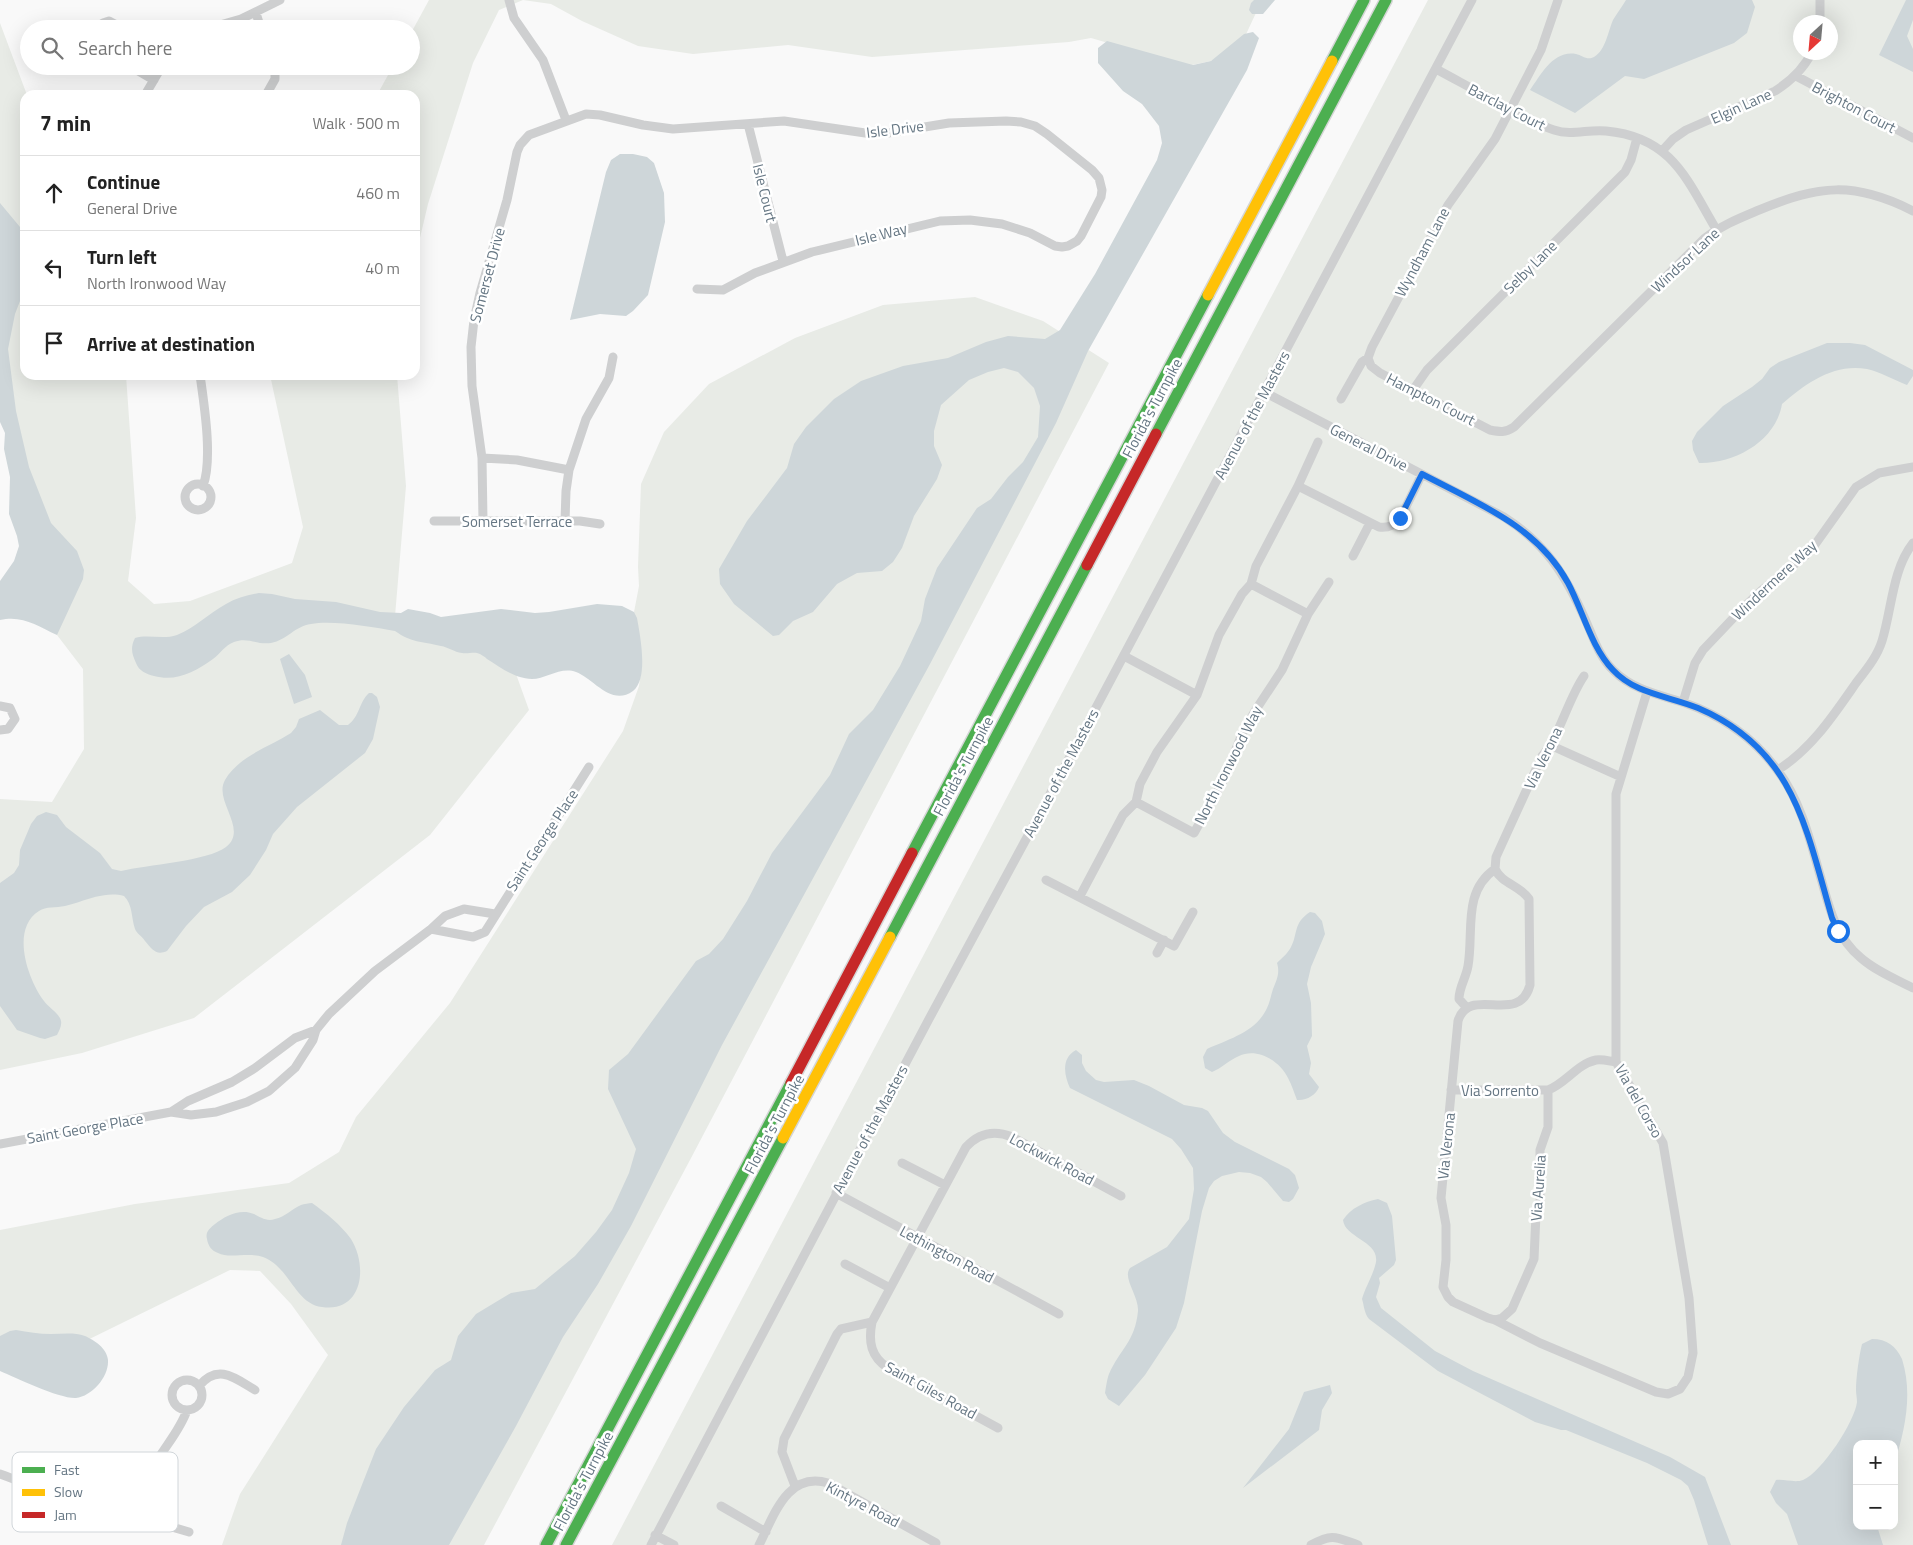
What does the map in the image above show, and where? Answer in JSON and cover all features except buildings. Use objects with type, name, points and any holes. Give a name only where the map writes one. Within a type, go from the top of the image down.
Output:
[{"type":"highway","name":"Florida's Turnpike","points":[[546,1545],[1364,0]]},
{"type":"highway","name":"Florida's Turnpike","points":[[566,1545],[1386,0]]},
{"type":"street","points":[[238,20],[256,13],[280,0]]},
{"type":"street","points":[[509,0],[514,18],[543,60],[566,120]]},
{"type":"street","name":"Avenue of the Masters","points":[[650,1545],[1472,0]]},
{"type":"street","name":"Wyndham Lane","points":[[1342,399],[1362,362],[1368,358],[1372,347],[1448,205],[1490,145],[1510,109],[1541,50],[1558,0]]},
{"type":"street","points":[[1820,0],[1820,15]]},
{"type":"street","points":[[256,13],[258,20]]},
{"type":"street","name":"Elgin Lane","points":[[1662,150],[1686,130],[1775,91],[1796,76],[1807,60]]},
{"type":"street","name":"Barclay Court","points":[[1436,69],[1555,131],[1570,133],[1605,131],[1637,138],[1662,150],[1681,169],[1716,229]]},
{"type":"street","points":[[145,75],[154,80]]},
{"type":"street","points":[[149,90],[157,75]]},
{"type":"street","points":[[269,90],[275,79],[275,75]]},
{"type":"street","name":"Brighton Court","points":[[1796,76],[1913,138]]},
{"type":"street","name":"Isle Drive","points":[[566,120],[579,115],[593,113],[643,125],[688,129],[784,121],[872,134],[949,123],[1006,121],[1028,124],[1047,134],[1092,170],[1101,184],[1101,196],[1081,236],[1077,241],[1068,246]]},
{"type":"street","name":"Somerset Drive","points":[[483,521],[482,458],[471,368],[474,320],[520,145],[529,135],[566,120]]},
{"type":"street","name":"Isle Court","points":[[748,124],[783,261]]},
{"type":"street","name":"Selby Lane","points":[[1413,390],[1428,370],[1625,172],[1632,160],[1637,138]]},
{"type":"street","name":"Windsor Lane","points":[[1501,432],[1514,428],[1716,229],[1788,198],[1820,190],[1866,192],[1913,211]]},
{"type":"street","name":"Isle Way","points":[[697,289],[723,290],[783,261],[925,223],[970,220],[1002,224],[1055,246],[1068,246]]},
{"type":"street","points":[[565,521],[569,470],[586,419],[609,378],[613,357]]},
{"type":"street","name":"Hampton Court","points":[[1368,358],[1371,366],[1380,373],[1490,430],[1501,432]]},
{"type":"street","points":[[200,380],[207,451],[206,478],[203,486]]},
{"type":"street","name":"General Drive","points":[[1264,392],[1504,517],[1528,534],[1542,547],[1568,582],[1604,659],[1623,679],[1648,692],[1683,702],[1709,713],[1741,733],[1764,753],[1778,770],[1797,803],[1832,918],[1842,938],[1850,948],[1872,967],[1913,988]]},
{"type":"street","points":[[1080,896],[1123,815],[1136,802],[1140,784],[1157,752],[1197,695],[1219,636],[1242,594],[1252,584],[1256,566],[1298,486],[1318,442]]},
{"type":"street","points":[[482,458],[518,460],[569,470]]},
{"type":"street","name":"Windermere Way","points":[[1683,702],[1695,663],[1703,650],[1740,611],[1814,546],[1856,487],[1879,473],[1913,467]]},
{"type":"street","points":[[1298,486],[1370,523],[1386,528],[1395,524],[1422,474]]},
{"type":"street","name":"Somerset Terrace","points":[[434,521],[565,521],[600,524]]},
{"type":"street","points":[[1353,556],[1370,523]]},
{"type":"street","points":[[1778,770],[1800,754],[1816,738],[1875,657],[1885,631],[1901,565],[1913,543]]},
{"type":"street","name":"North Ironwood Way","points":[[1136,802],[1194,833],[1222,783],[1251,718],[1282,670],[1308,614],[1329,582]]},
{"type":"street","points":[[1252,584],[1308,614]]},
{"type":"street","points":[[1124,656],[1197,695]]},
{"type":"street","name":"Via Verona","points":[[1443,1287],[1446,1260],[1446,1225],[1440,1198],[1458,1022],[1460,1015],[1466,1008],[1459,999],[1459,992],[1468,967],[1471,907],[1483,879],[1495,869],[1496,857],[1542,756],[1550,745],[1576,687],[1584,676]]},
{"type":"street","name":"Via del Corso","points":[[1443,1287],[1453,1302],[1495,1320],[1540,1343],[1656,1392],[1668,1394],[1674,1392],[1685,1383],[1688,1377],[1693,1353],[1689,1298],[1663,1143],[1616,1062],[1616,794],[1648,692]]},
{"type":"street","points":[[0,706],[10,708],[15,719],[8,729],[0,730]]},
{"type":"street","points":[[1550,745],[1621,777]]},
{"type":"street","name":"Saint George Place","points":[[431,929],[466,936],[479,936],[489,927],[495,914],[589,767]]},
{"type":"street","points":[[1466,1008],[1476,1005],[1518,1003],[1528,994],[1530,985],[1529,898],[1524,891],[1498,876],[1495,869]]},
{"type":"street","points":[[1046,880],[1174,946],[1193,912]]},
{"type":"street","name":"Saint George Place","points":[[0,1144],[171,1112],[192,1115],[216,1112],[255,1099],[283,1080],[295,1068],[313,1040],[316,1030],[329,1014],[375,971],[431,929],[445,916],[457,910],[471,909],[495,914]]},
{"type":"street","points":[[1157,953],[1164,940]]},
{"type":"street","name":"Saint George Place","points":[[171,1112],[188,1101],[232,1082],[255,1068],[295,1038],[316,1030]]},
{"type":"street","points":[[1548,1090],[1555,1088],[1570,1075],[1596,1060],[1616,1062]]},
{"type":"street","name":"Via Sorrento","points":[[1451,1090],[1548,1090]]},
{"type":"street","name":"Via Aurelia","points":[[1495,1320],[1502,1318],[1512,1309],[1534,1258],[1536,1214],[1540,1201],[1540,1150],[1548,1127],[1548,1090]]},
{"type":"street","name":"Lockwick Road","points":[[917,1237],[966,1147],[970,1142],[982,1135],[999,1133],[1012,1137],[1122,1196]]},
{"type":"street","points":[[902,1163],[945,1185]]},
{"type":"street","name":"Lethington Road","points":[[836,1193],[1059,1314]]},
{"type":"street","name":"Saint Giles Road","points":[[917,1237],[872,1322],[869,1335],[872,1348],[883,1365],[998,1428]]},
{"type":"street","points":[[844,1264],[890,1288]]},
{"type":"street","points":[[759,1545],[782,1500],[795,1486],[782,1452],[782,1446],[808,1391],[841,1329],[872,1322]]},
{"type":"street","points":[[199,1386],[208,1377],[221,1374],[234,1377],[255,1390]]},
{"type":"street","points":[[186,1380],[195,1382],[199,1386],[202,1395],[196,1407],[187,1410],[174,1403],[172,1393],[176,1384],[186,1380]]},
{"type":"street","points":[[162,1452],[183,1421],[187,1410]]},
{"type":"street","points":[[0,1474],[12,1478]]},
{"type":"street","name":"Kintyre Road","points":[[795,1486],[808,1481],[828,1483],[936,1543]]},
{"type":"street","points":[[722,1506],[766,1532]]},
{"type":"street","points":[[178,1529],[189,1532]]},
{"type":"street","points":[[655,1535],[674,1545]]},
{"type":"street","points":[[1311,1545],[1325,1538],[1332,1537],[1358,1545]]},
{"type":"shaded area","points":[[429,0],[523,0],[499,10],[473,63],[428,204],[420,238],[420,90],[380,90],[388,75],[420,75],[420,20],[418,20]]},
{"type":"shaded area","points":[[523,0],[1262,0],[1241,45],[1211,61],[1187,66],[1091,38],[1069,42],[872,57],[788,45],[693,54],[638,46],[582,21],[551,4]]},
{"type":"shaded area","points":[[1254,0],[1275,0],[1263,14],[1252,14],[1249,10]]},
{"type":"shaded area","points":[[1428,0],[1913,0],[1913,1545],[612,1545]]},
{"type":"shaded area","points":[[1626,0],[1752,0],[1755,7],[1747,33],[1734,43],[1644,79],[1625,76],[1575,113],[1530,90],[1548,65],[1561,56],[1576,54],[1589,58],[1598,54],[1604,45],[1613,20]]},
{"type":"shaded area","points":[[1906,0],[1913,0],[1913,20],[1907,36],[1913,49],[1913,72],[1879,55]]},
{"type":"shaded area","points":[[0,23],[25,90],[20,90],[20,380],[126,380],[136,518],[128,581],[154,604],[190,601],[292,563],[303,527],[271,380],[397,380],[406,486],[394,628],[480,649],[516,674],[529,710],[430,835],[194,1018],[82,1053],[0,1070],[0,799],[52,802],[84,749],[83,669],[57,635],[47,571],[0,406]]},
{"type":"shaded area","points":[[1253,32],[1259,38],[1247,70],[1088,351],[1056,423],[930,664],[722,1045],[631,1226],[598,1284],[563,1337],[516,1426],[449,1545],[341,1545],[347,1523],[376,1449],[404,1407],[435,1370],[451,1360],[458,1336],[476,1314],[511,1293],[535,1289],[575,1256],[612,1210],[629,1173],[636,1149],[608,1089],[609,1070],[628,1054],[696,961],[709,954],[723,939],[747,901],[772,853],[830,775],[849,734],[873,710],[900,666],[921,621],[925,599],[937,568],[977,508],[991,499],[1008,477],[1023,462],[1038,437],[1040,406],[1034,388],[1018,372],[1004,368],[969,380],[941,405],[934,431],[934,446],[942,465],[937,479],[914,516],[902,548],[893,562],[882,571],[857,573],[837,584],[813,612],[793,621],[779,635],[773,636],[734,604],[720,584],[719,569],[747,521],[787,468],[794,444],[806,427],[834,399],[861,381],[903,366],[948,358],[986,342],[1008,336],[1045,339],[1060,330],[1095,274],[1157,160],[1162,143],[1159,126],[1142,104],[1123,91],[1098,63],[1098,48],[1107,41],[1193,65],[1211,61],[1244,34]]},
{"type":"shaded area","points":[[620,154],[647,157],[654,163],[664,193],[665,222],[648,295],[626,316],[600,314],[570,320],[606,172],[611,160]]},
{"type":"shaded area","points":[[0,203],[20,227],[20,301],[15,314],[8,349],[16,411],[29,467],[51,523],[77,551],[84,570],[83,579],[57,635],[23,620],[0,620],[0,581],[14,561],[19,546],[9,514],[10,477],[4,449],[5,433],[0,422]]},
{"type":"shaded area","points":[[975,297],[1043,321],[1109,363],[690,1160],[484,1545],[222,1545],[240,1494],[328,1355],[291,1304],[260,1271],[230,1270],[63,1352],[0,1362],[0,1230],[135,1204],[289,1183],[339,1152],[356,1117],[450,1003],[623,731],[639,686],[642,664],[634,612],[639,586],[641,484],[664,432],[709,384],[795,338],[883,305]]},
{"type":"shaded area","points":[[1827,343],[1865,345],[1913,370],[1913,376],[1907,385],[1867,369],[1843,369],[1821,376],[1782,404],[1772,429],[1752,448],[1740,455],[1726,459],[1699,463],[1693,450],[1692,441],[1697,432],[1723,406],[1752,387],[1762,379],[1770,368],[1779,362]]},
{"type":"shaded area","points":[[259,593],[295,599],[336,602],[380,612],[401,613],[408,609],[441,617],[501,609],[535,613],[597,604],[622,606],[634,612],[637,618],[642,656],[641,677],[633,691],[617,696],[603,690],[576,672],[565,671],[532,679],[519,677],[477,653],[459,652],[412,640],[395,631],[353,624],[330,623],[305,625],[282,639],[271,643],[244,640],[234,642],[199,668],[178,677],[162,678],[154,676],[143,672],[137,666],[132,651],[135,638],[177,635],[230,602]]},
{"type":"shaded area","points":[[289,654],[305,675],[312,697],[294,704],[280,659]]},
{"type":"shaded area","points":[[369,693],[377,697],[380,707],[373,739],[365,753],[297,807],[273,834],[266,850],[250,875],[232,892],[204,907],[186,926],[167,951],[160,953],[154,951],[137,932],[130,907],[124,896],[102,896],[67,906],[45,908],[30,919],[25,930],[24,942],[28,968],[38,992],[58,1016],[61,1025],[57,1035],[45,1039],[17,1030],[0,1006],[0,883],[14,873],[19,865],[20,850],[31,824],[37,816],[46,812],[57,815],[66,827],[100,853],[112,869],[121,871],[191,859],[217,852],[226,847],[232,840],[234,832],[233,823],[223,797],[223,788],[225,780],[238,764],[291,733],[299,719],[320,710],[339,725],[348,725]]},
{"type":"shaded area","points":[[1310,912],[1315,913],[1322,921],[1325,934],[1311,967],[1307,984],[1311,1003],[1312,1036],[1307,1046],[1311,1063],[1309,1074],[1319,1087],[1316,1093],[1310,1097],[1304,1100],[1297,1100],[1291,1083],[1280,1066],[1267,1057],[1253,1053],[1246,1054],[1235,1058],[1212,1072],[1205,1068],[1203,1057],[1207,1049],[1241,1034],[1262,1016],[1268,1006],[1277,979],[1277,963],[1290,949],[1298,924]]},
{"type":"shaded area","points":[[1076,1050],[1082,1055],[1082,1063],[1086,1071],[1096,1080],[1104,1082],[1134,1080],[1184,1105],[1208,1111],[1223,1133],[1235,1142],[1289,1169],[1295,1175],[1299,1188],[1293,1199],[1289,1202],[1283,1201],[1261,1177],[1250,1173],[1239,1172],[1222,1176],[1214,1181],[1209,1188],[1202,1211],[1184,1303],[1176,1328],[1145,1375],[1119,1406],[1108,1399],[1105,1393],[1109,1374],[1130,1338],[1136,1322],[1138,1305],[1129,1282],[1128,1272],[1130,1268],[1167,1247],[1189,1219],[1194,1189],[1193,1168],[1172,1139],[1070,1088],[1066,1078],[1065,1067],[1068,1057]]},
{"type":"shaded area","points":[[1378,1199],[1387,1203],[1392,1216],[1396,1260],[1394,1265],[1379,1278],[1380,1283],[1376,1297],[1381,1308],[1435,1351],[1473,1371],[1670,1457],[1705,1477],[1731,1545],[1708,1545],[1694,1500],[1688,1486],[1681,1480],[1647,1463],[1566,1430],[1535,1422],[1438,1371],[1369,1319],[1362,1299],[1375,1266],[1376,1255],[1367,1244],[1349,1231],[1343,1220],[1358,1206]]},
{"type":"shaded area","points":[[312,1203],[333,1220],[351,1239],[359,1262],[360,1274],[354,1295],[346,1303],[336,1307],[322,1307],[305,1299],[280,1269],[263,1257],[222,1255],[214,1251],[208,1244],[207,1232],[223,1218],[238,1212],[249,1212],[264,1219],[272,1220],[301,1205]]},
{"type":"shaded area","points":[[16,1330],[42,1334],[77,1334],[85,1336],[100,1345],[107,1356],[108,1366],[103,1379],[88,1394],[76,1398],[49,1392],[0,1371],[0,1336]]},
{"type":"shaded area","points":[[1872,1339],[1877,1339],[1887,1342],[1897,1350],[1902,1359],[1907,1385],[1906,1412],[1898,1450],[1898,1440],[1853,1440],[1853,1530],[1878,1530],[1883,1545],[1798,1545],[1787,1514],[1776,1503],[1770,1492],[1776,1480],[1800,1481],[1811,1475],[1828,1457],[1844,1433],[1857,1402],[1857,1373],[1862,1344]]},
{"type":"shaded area","points":[[1330,1385],[1332,1393],[1322,1410],[1319,1430],[1243,1488],[1289,1429],[1304,1392]]},
{"type":"traffic: fast","points":[[1332,61],[1364,0]]},
{"type":"traffic: fast","points":[[1156,434],[1386,0]]},
{"type":"traffic: fast","points":[[912,853],[1208,295]]},
{"type":"traffic: fast","points":[[890,937],[1087,565]]},
{"type":"traffic: fast","points":[[546,1545],[791,1083]]},
{"type":"traffic: fast","points":[[566,1545],[783,1138]]},
{"type":"traffic: slow","points":[[1208,295],[1332,61]]},
{"type":"traffic: slow","points":[[783,1138],[890,937]]},
{"type":"traffic: jam","points":[[1087,565],[1156,434]]},
{"type":"traffic: jam","points":[[791,1083],[912,853]]},
{"type":"route","points":[[1400,518],[1422,474],[1504,517],[1528,534],[1556,564],[1568,582],[1600,652],[1613,670],[1634,686],[1683,702],[1723,720],[1753,742],[1778,770],[1797,803],[1805,824],[1832,918],[1838,931]]}]
